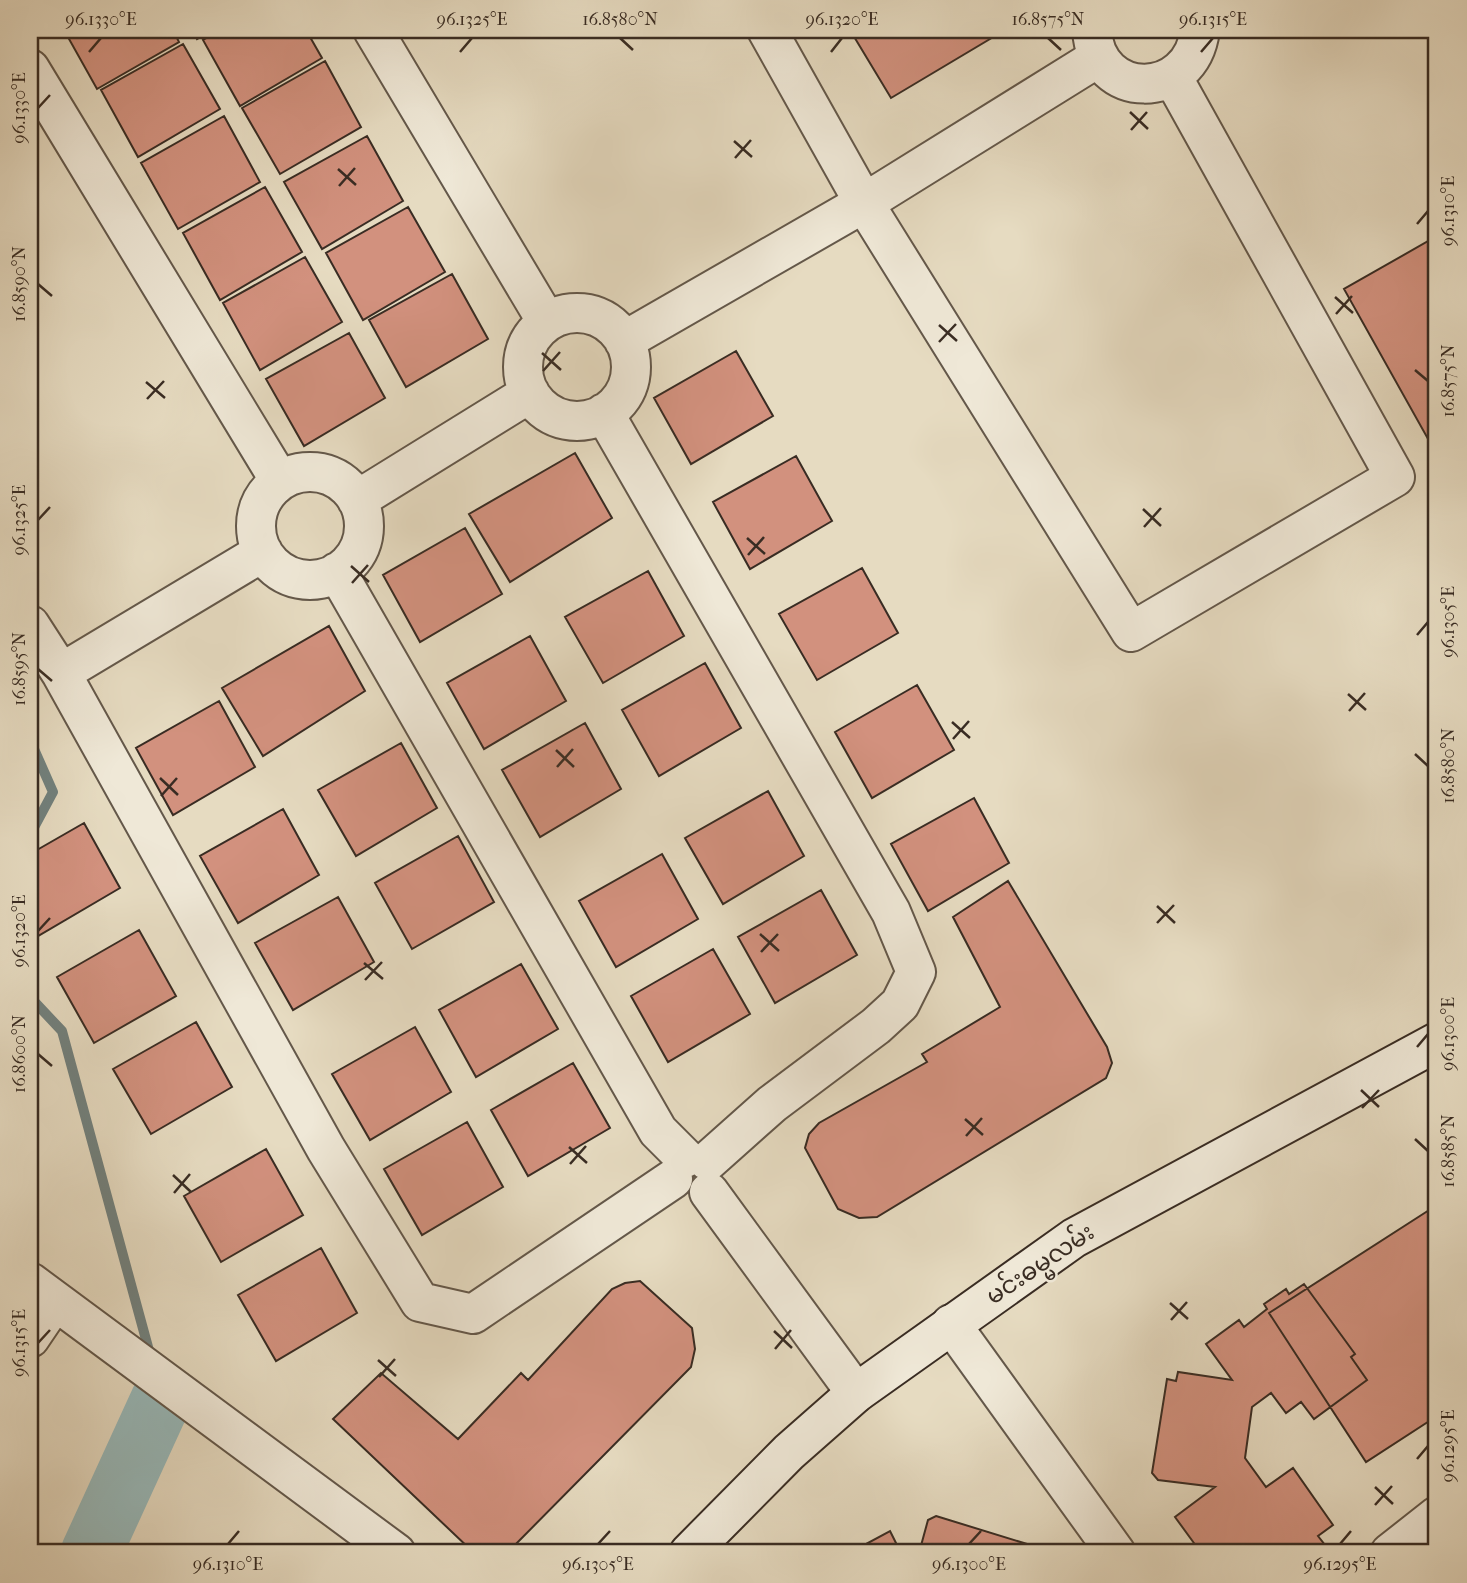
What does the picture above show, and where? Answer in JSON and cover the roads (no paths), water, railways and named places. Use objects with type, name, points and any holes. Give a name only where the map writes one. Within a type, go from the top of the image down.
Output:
[{"type":"street","points":[[373,30],[547,322]]},
{"type":"street","points":[[767,30],[864,203],[1131,632],[1395,477],[1172,78]]},
{"type":"street","points":[[624,341],[864,203],[1095,43],[1110,70],[1123,80],[1140,84],[1157,83],[1172,78],[1187,65],[1197,49],[1200,30]]},
{"type":"street","points":[[30,69],[280,481]]},
{"type":"street","points":[[568,313],[587,313],[605,320],[624,341],[631,367],[628,386],[618,402],[604,413],[588,420],[555,416],[541,406],[530,393],[523,360],[528,344],[547,322],[568,313]]},
{"type":"street","points":[[357,500],[530,393]]},
{"type":"street","points":[[30,625],[61,673],[326,1149],[420,1302],[473,1314],[694,1172],[772,1104],[876,1026],[900,1004],[916,972],[891,912],[604,413]]},
{"type":"street","points":[[301,472],[320,472],[338,479],[357,500],[364,526],[361,545],[351,561],[337,572],[321,579],[304,579],[274,565],[263,552],[256,519],[261,503],[280,481],[301,472]]},
{"type":"street","points":[[61,673],[263,552]]},
{"type":"street","points":[[337,572],[658,1131],[694,1172],[856,1393]]},
{"type":"street","name":"မင်းဓမ္မလမ်း","points":[[689,1553],[789,1452],[856,1393],[1074,1238],[1437,1042]]},
{"type":"street","points":[[30,1338],[42,1291],[396,1553]]},
{"type":"street","points":[[951,1324],[1116,1553]]},
{"type":"street","points":[[1390,1553],[1437,1516]]},
{"type":"waterway","points":[[30,747],[34,749],[53,792],[30,835]]},
{"type":"waterway","points":[[30,997],[62,1031],[151,1358]]},
{"type":"waterway","points":[[91,1553],[161,1400]]}]
